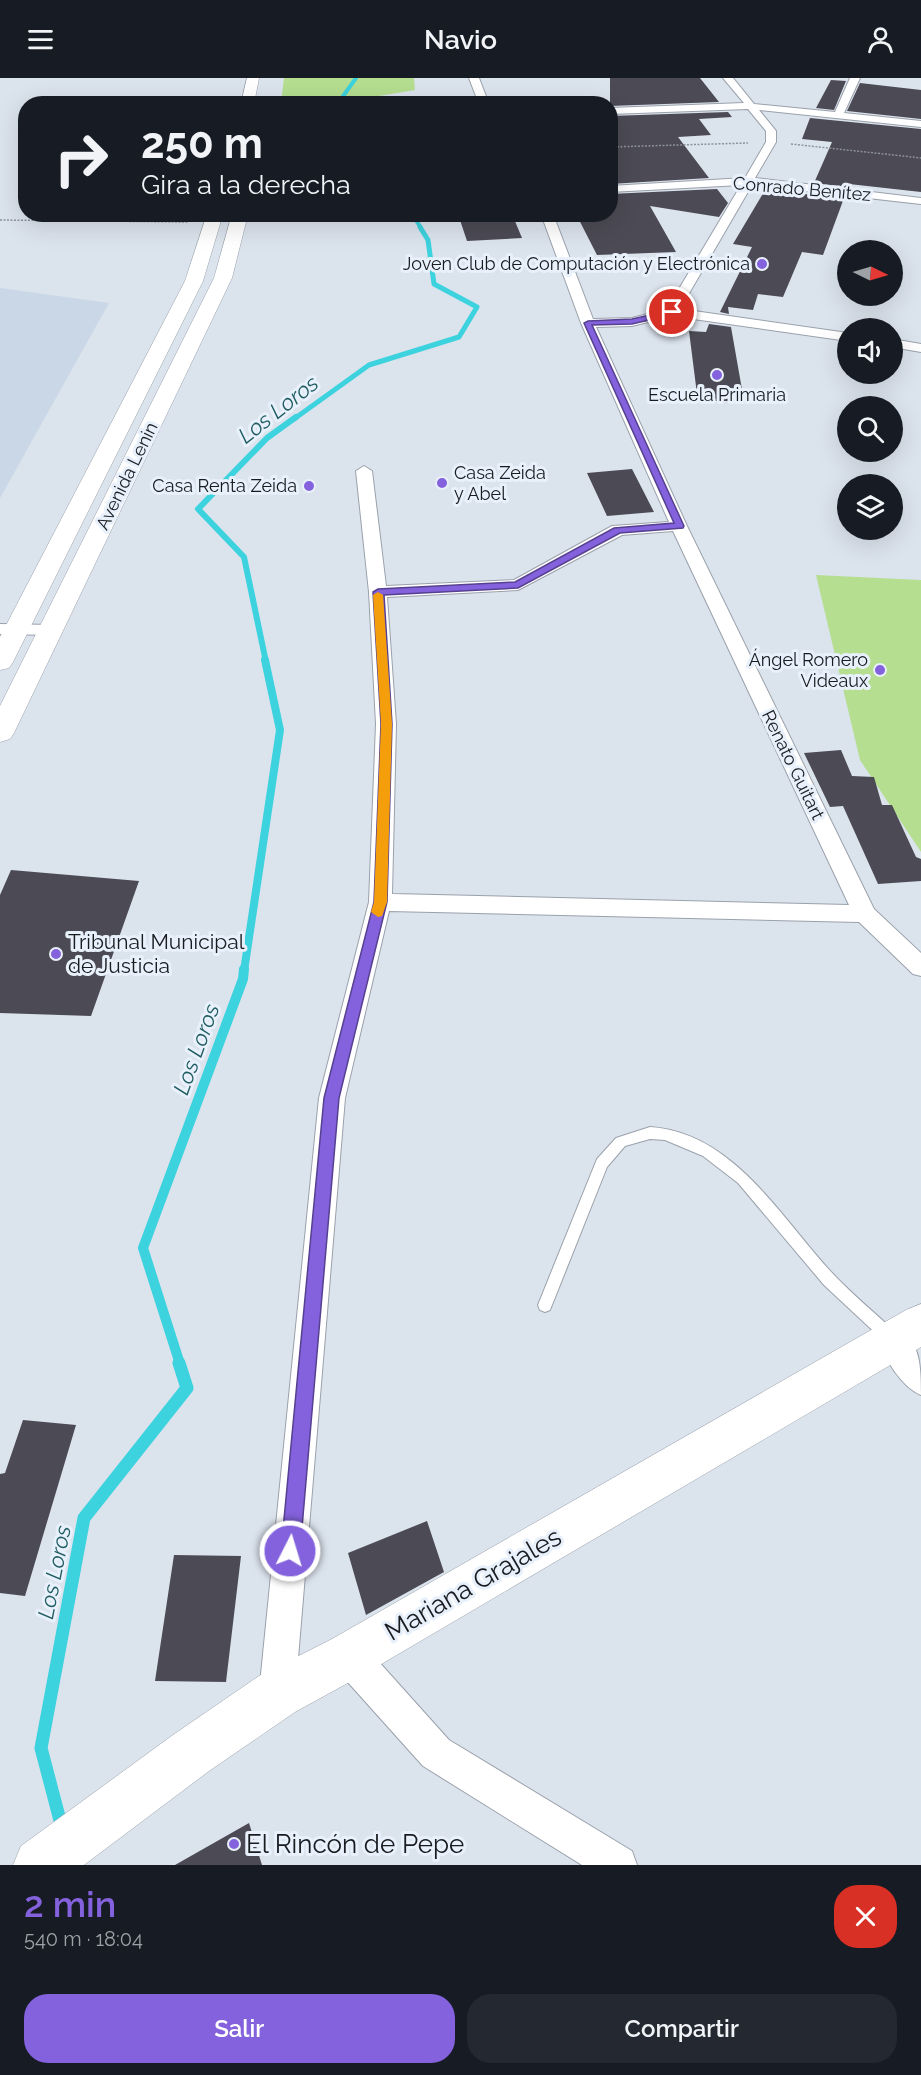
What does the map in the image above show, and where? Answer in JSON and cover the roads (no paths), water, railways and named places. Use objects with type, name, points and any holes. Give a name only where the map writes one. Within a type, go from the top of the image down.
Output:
[{"type":"main road","points":[[249,96],[253,78]]},
{"type":"main road","name":"Avenida Lenin","points":[[0,662],[8,630],[194,280],[213,222]]},
{"type":"main road","name":"Avenida Lenin","points":[[0,733],[223,278],[238,222]]},
{"type":"main road","name":"Mariana Grajales","points":[[40,1865],[191,1753],[277,1694],[349,1656],[907,1331]]},
{"type":"street","points":[[474,78],[481,96]]},
{"type":"street","points":[[672,312],[771,142],[771,131],[728,78]]},
{"type":"street","points":[[838,115],[855,78]]},
{"type":"street","points":[[618,111],[750,106],[921,124]]},
{"type":"street","name":"Conrado Benítez","points":[[618,189],[749,181],[921,201]]},
{"type":"street","name":"Renato Guitart","points":[[550,222],[588,323],[679,526],[865,914],[921,967]]},
{"type":"street","points":[[588,323],[632,322],[672,312],[837,335]]},
{"type":"street","points":[[903,346],[921,348]]},
{"type":"street","points":[[277,1694],[332,1098],[380,902],[386,724],[378,592],[364,471]]},
{"type":"street","points":[[378,592],[518,585],[618,530],[679,526]]},
{"type":"street","points":[[8,630],[52,630]]},
{"type":"street","points":[[380,902],[865,914]]},
{"type":"street","points":[[907,1331],[921,1380]]},
{"type":"street","points":[[349,1656],[436,1753],[618,1865]]},
{"type":"lane","points":[[545,1305],[602,1163],[621,1142],[650,1133],[666,1134],[708,1152],[743,1179],[829,1280],[907,1331]]},
{"type":"waterway","points":[[343,96],[356,78]]},
{"type":"waterway","name":"Los Loros","points":[[417,222],[421,228]]},
{"type":"waterway","name":"Los Loros","points":[[294,419],[369,365],[459,337],[477,307],[434,284],[428,240],[420,227]]},
{"type":"waterway","name":"Los Loros","points":[[266,662],[244,557],[198,509],[267,438],[296,417]]},
{"type":"waterway","name":"Los Loros","points":[[244,971],[280,730],[265,660]]},
{"type":"waterway","name":"Los Loros","points":[[180,1364],[143,1248],[243,979],[244,969]]},
{"type":"waterway","name":"Los Loros","points":[[62,1828],[41,1748],[84,1518],[187,1388],[179,1363]]},
{"type":"place","name":"Joven Club de Computación y Electrónica","points":[[762,264]]},
{"type":"place","name":"Escuela Primaria","points":[[717,375]]},
{"type":"place","name":"Casa Zeida y Abel","points":[[442,483]]},
{"type":"place","name":"Casa Renta Zeida","points":[[309,486]]},
{"type":"place","name":"Ángel Romero Videaux","points":[[880,670]]},
{"type":"place","name":"Tribunal Municipal de Justicia","points":[[56,954]]},
{"type":"place","name":"El Rincón de Pepe","points":[[234,1844]]}]
